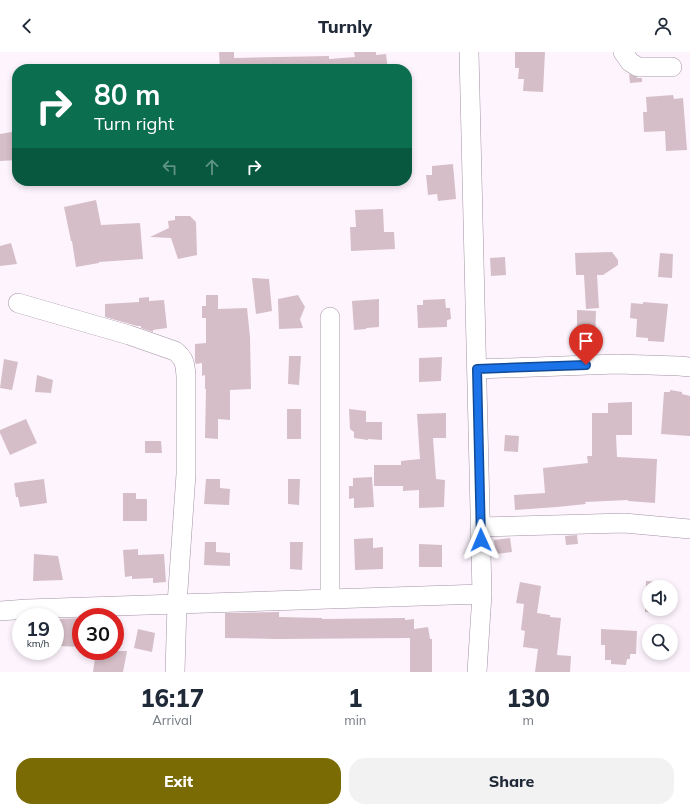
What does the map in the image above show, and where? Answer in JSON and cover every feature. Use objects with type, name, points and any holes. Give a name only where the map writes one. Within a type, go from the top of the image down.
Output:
[{"type":"street","points":[[469,52],[482,594],[477,672]]},
{"type":"street","points":[[623,52],[630,62],[638,67],[672,67]]},
{"type":"street","points":[[18,303],[129,335],[175,351],[184,361],[186,366],[186,474],[177,604],[175,672]]},
{"type":"street","points":[[330,317],[330,599]]},
{"type":"street","points":[[477,369],[617,364],[690,367]]},
{"type":"street","points":[[480,526],[624,523],[690,528]]},
{"type":"street","points":[[0,611],[482,594]]},
{"type":"building","points":[[219,52],[234,52],[234,58],[329,56],[329,59],[355,57],[354,52],[376,52],[376,55],[386,54],[387,64],[220,64]]},
{"type":"building","points":[[515,52],[545,52],[543,92],[523,91],[524,79],[518,79],[519,68],[515,68]]},
{"type":"building","points":[[629,74],[642,78],[642,82],[630,83]]},
{"type":"building","points":[[673,95],[674,99],[683,98],[687,150],[666,151],[665,131],[644,132],[643,112],[647,112],[646,97]]},
{"type":"building","points":[[12,132],[12,160],[0,161],[0,134]]},
{"type":"building","points":[[453,164],[456,199],[438,201],[437,194],[428,195],[426,175],[432,175],[432,166]]},
{"type":"building","points":[[96,200],[101,225],[140,223],[143,259],[99,262],[76,267],[64,207]]},
{"type":"building","points":[[383,209],[384,232],[394,232],[395,249],[351,251],[350,227],[356,227],[355,210]]},
{"type":"building","points":[[175,216],[190,216],[196,222],[197,255],[178,259],[171,238],[150,237],[169,228],[168,221],[175,220]]},
{"type":"building","points":[[11,243],[17,264],[0,266],[0,246]]},
{"type":"building","points":[[612,252],[618,260],[618,265],[603,275],[597,275],[599,308],[586,309],[584,275],[576,275],[575,253]]},
{"type":"building","points":[[660,253],[673,254],[672,278],[658,277]]},
{"type":"building","points":[[505,257],[506,275],[491,276],[490,258]]},
{"type":"building","points":[[252,278],[269,279],[272,311],[256,314]]},
{"type":"building","points":[[206,295],[218,295],[218,309],[247,308],[250,337],[251,389],[230,390],[230,420],[218,419],[218,439],[205,438],[205,375],[202,376],[202,363],[196,364],[195,362],[195,344],[206,343],[206,318],[202,318],[202,306],[206,306]]},
{"type":"building","points":[[298,295],[305,307],[300,319],[303,328],[279,329],[278,299]]},
{"type":"building","points":[[149,297],[149,301],[164,300],[167,328],[153,330],[153,332],[141,328],[141,326],[105,317],[105,304],[139,302],[139,298]]},
{"type":"building","points":[[379,299],[379,327],[354,330],[352,301]]},
{"type":"building","points":[[445,299],[446,308],[450,308],[451,319],[447,320],[447,327],[418,328],[417,305],[423,305],[423,300]]},
{"type":"building","points":[[643,302],[668,304],[664,342],[648,341],[648,338],[636,337],[637,319],[630,318],[631,303],[643,304]]},
{"type":"building","points":[[577,310],[596,311],[595,343],[577,342]]},
{"type":"building","points":[[289,356],[301,356],[299,385],[288,384]]},
{"type":"building","points":[[442,357],[441,381],[419,382],[419,358]]},
{"type":"building","points":[[4,359],[18,362],[12,390],[0,388]]},
{"type":"building","points":[[37,375],[53,380],[51,393],[35,392]]},
{"type":"building","points":[[670,390],[682,392],[682,394],[690,396],[690,436],[661,434],[664,392],[670,392]]},
{"type":"building","points":[[632,402],[632,435],[616,435],[617,457],[657,459],[655,503],[628,500],[585,502],[586,504],[515,510],[514,495],[545,493],[543,468],[588,463],[587,456],[592,456],[592,413],[608,413],[608,403]]},
{"type":"building","points":[[287,409],[301,409],[301,439],[287,439]]},
{"type":"building","points":[[349,409],[366,411],[366,422],[382,422],[382,440],[354,438],[354,432],[350,429]]},
{"type":"building","points":[[446,413],[446,438],[433,438],[436,479],[445,480],[444,507],[419,508],[419,490],[403,491],[403,486],[374,486],[374,465],[401,465],[401,461],[420,459],[417,414]]},
{"type":"building","points":[[26,419],[37,443],[10,455],[0,430]]},
{"type":"building","points":[[505,435],[519,436],[518,452],[504,451]]},
{"type":"building","points":[[145,441],[161,441],[162,453],[145,453]]},
{"type":"building","points":[[372,477],[374,507],[354,508],[354,498],[349,499],[349,486],[353,486],[353,478]]},
{"type":"building","points":[[44,479],[47,503],[20,507],[18,497],[16,497],[14,483]]},
{"type":"building","points":[[206,479],[220,479],[220,488],[230,489],[229,505],[204,504]]},
{"type":"building","points":[[288,479],[300,479],[299,505],[288,504]]},
{"type":"building","points":[[123,493],[136,493],[136,499],[147,499],[147,521],[123,521]]},
{"type":"building","points":[[577,535],[578,544],[566,545],[565,536]]},
{"type":"building","points":[[373,538],[373,548],[383,547],[383,569],[355,570],[354,539]]},
{"type":"building","points":[[510,538],[512,552],[496,554],[494,540]]},
{"type":"building","points":[[205,542],[216,542],[216,552],[230,553],[230,566],[204,565]]},
{"type":"building","points":[[290,542],[303,542],[302,570],[290,569]]},
{"type":"building","points":[[419,544],[442,545],[442,567],[419,567]]},
{"type":"building","points":[[138,549],[138,555],[164,554],[166,582],[153,583],[153,578],[132,579],[132,576],[125,577],[123,550]]},
{"type":"building","points":[[34,554],[58,556],[63,580],[33,581]]},
{"type":"building","points":[[520,582],[541,586],[537,613],[550,615],[550,617],[561,618],[557,655],[571,656],[570,672],[535,672],[538,649],[523,647],[525,631],[521,630],[524,604],[516,603]]},
{"type":"building","points":[[279,612],[279,617],[322,619],[414,619],[414,629],[428,627],[430,639],[432,639],[432,672],[410,672],[410,638],[225,638],[225,613]]},
{"type":"building","points":[[72,618],[72,647],[64,646],[64,619]]},
{"type":"building","points":[[138,629],[155,633],[152,652],[134,648]]},
{"type":"building","points":[[601,629],[637,631],[636,654],[630,654],[630,659],[627,659],[626,665],[611,664],[611,660],[605,660],[605,645],[601,645]]},
{"type":"building","points":[[124,651],[127,651],[123,672],[93,672],[95,660],[124,660]]},
{"type":"route","points":[[481,540],[477,369],[586,365]]}]
